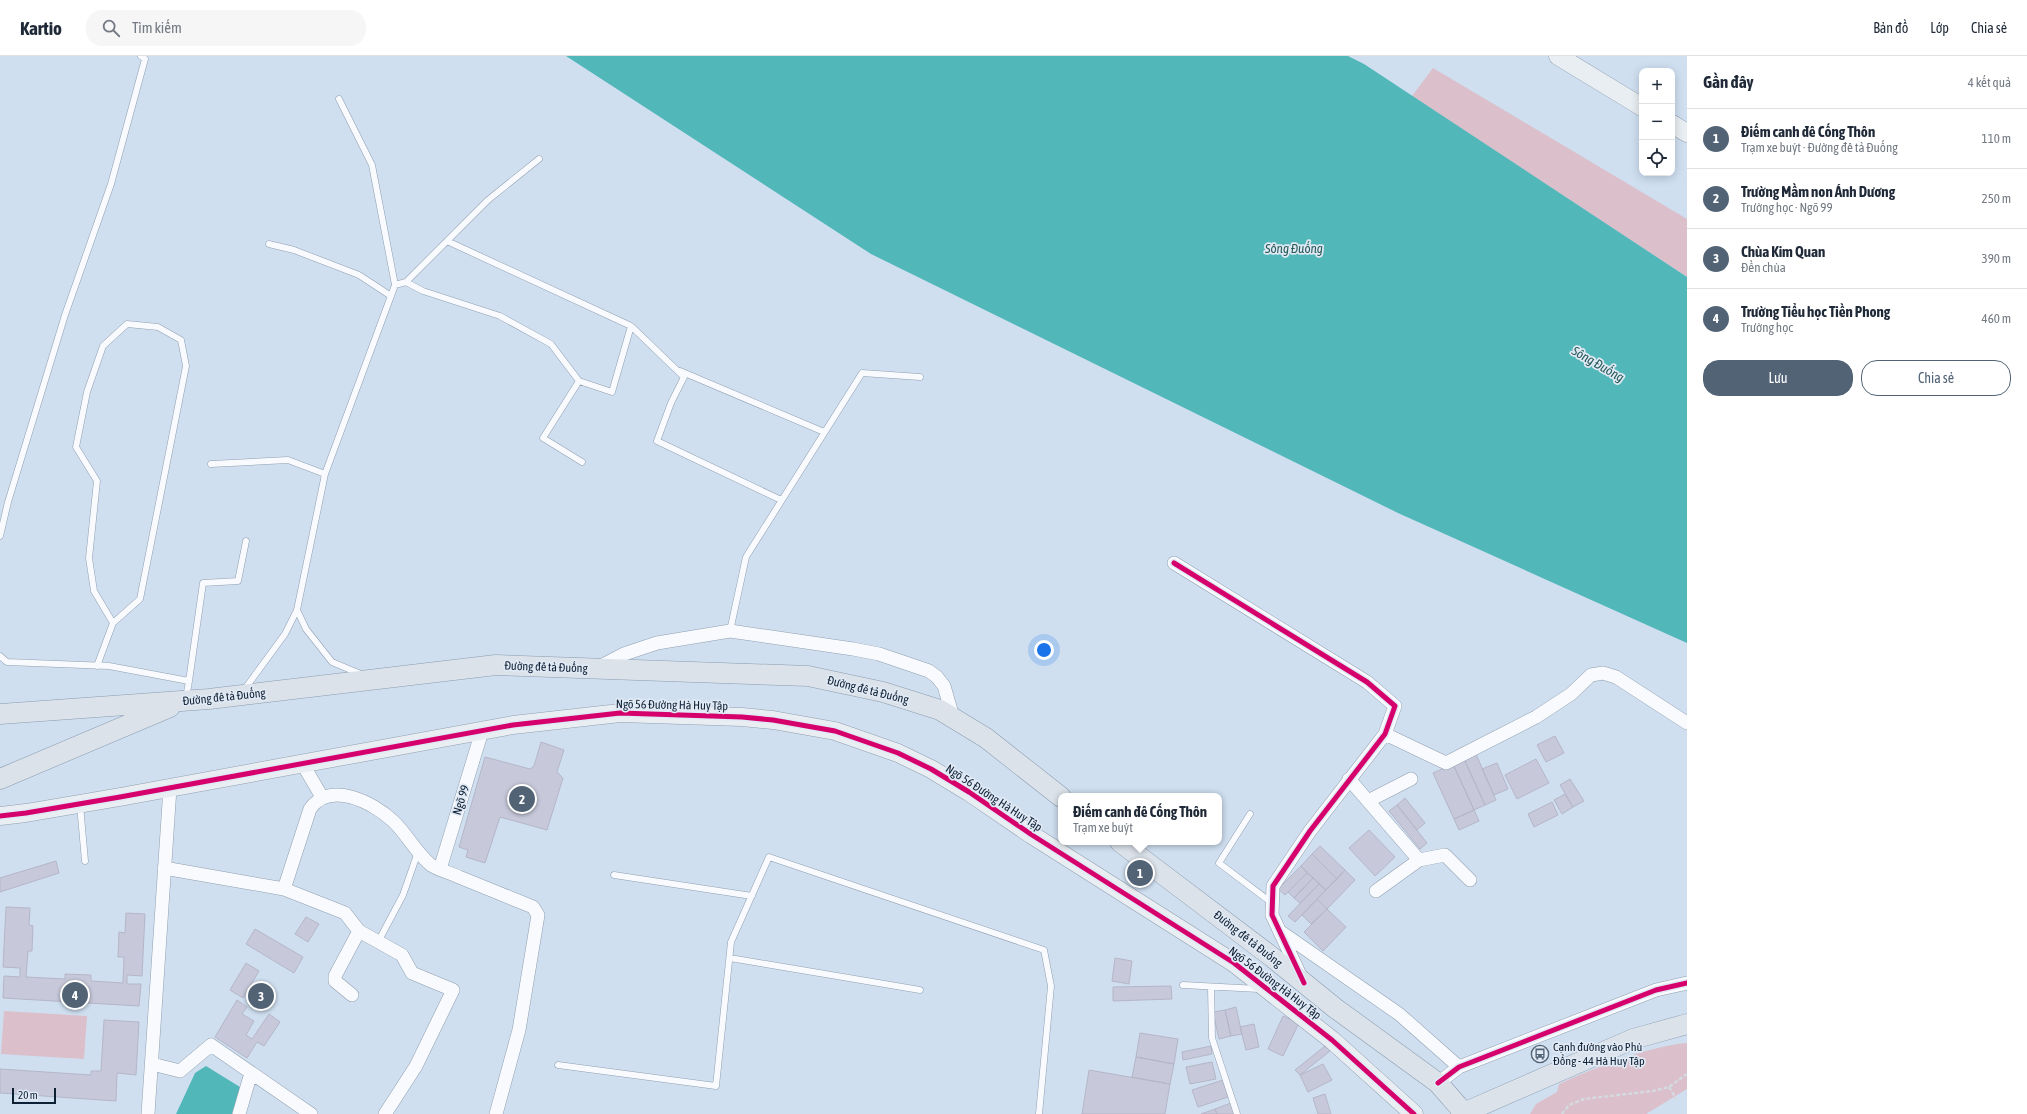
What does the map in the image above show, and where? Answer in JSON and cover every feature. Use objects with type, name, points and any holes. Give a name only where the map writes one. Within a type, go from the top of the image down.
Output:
[{"type":"main road","name":"Đường đê tả Đuống","points":[[0,714],[185,701],[496,665],[808,676],[883,692],[940,710],[986,738],[1058,795]]},
{"type":"main road","points":[[0,779],[185,701]]},
{"type":"main road","name":"Đường đê tả Đuống","points":[[1124,845],[1335,1008],[1438,1083],[1463,1114]]},
{"type":"main road","points":[[1463,1114],[1633,1039],[1687,1024]]},
{"type":"street","points":[[1558,56],[1639,105]]},
{"type":"street","points":[[1675,126],[1687,133]]},
{"type":"street","points":[[1174,563],[1367,682],[1395,706],[1385,734],[1310,831],[1273,886],[1272,915],[1304,983]]},
{"type":"street","points":[[594,669],[624,654],[657,644],[730,631],[879,654],[929,671],[937,677],[944,686],[952,717]]},
{"type":"street","points":[[1385,734],[1446,764],[1536,717],[1571,694],[1591,675],[1603,672],[1616,677],[1687,723]]},
{"type":"street","name":"Ngõ 56 Đường Hà Huy Tập","points":[[0,816],[80,804],[513,725],[620,713],[773,720],[835,731],[864,740],[931,769],[1194,936],[1269,990],[1332,1040],[1414,1114]]},
{"type":"street","name":"Ngõ 99","points":[[440,869],[482,731]]},
{"type":"street","points":[[302,763],[322,797]]},
{"type":"street","points":[[1368,801],[1411,779]]},
{"type":"street","points":[[1349,780],[1420,860]]},
{"type":"street","points":[[148,1114],[170,788]]},
{"type":"street","points":[[284,889],[307,816],[315,802],[322,797],[329,795],[346,795],[369,805],[392,820],[431,865],[533,907],[538,915],[519,1030],[496,1114]]},
{"type":"street","points":[[1376,891],[1420,860],[1445,855],[1470,880]]},
{"type":"street","points":[[164,868],[284,889],[345,913],[359,931],[402,955],[412,973],[453,990],[416,1066],[385,1114]]},
{"type":"street","points":[[352,995],[335,981],[336,976],[359,931]]},
{"type":"street","points":[[1279,931],[1399,1014],[1459,1067]]},
{"type":"street","points":[[1438,1083],[1459,1067],[1656,990],[1687,983]]},
{"type":"street","points":[[152,1064],[180,1071],[211,1045],[311,1114]]},
{"type":"street","points":[[239,1114],[251,1073]]},
{"type":"lane","points":[[0,536],[10,495],[65,315],[111,184],[145,59],[141,56]]},
{"type":"lane","points":[[233,696],[247,686],[285,634],[297,610],[325,474],[395,285],[372,165],[339,99]]},
{"type":"lane","points":[[395,285],[406,282],[488,200],[539,159]]},
{"type":"lane","points":[[447,241],[631,326],[684,377],[671,403],[657,442],[782,500]]},
{"type":"lane","points":[[269,244],[294,250],[359,275],[391,296]]},
{"type":"lane","points":[[406,282],[423,291],[500,316],[551,344],[579,381],[612,392],[631,326]]},
{"type":"lane","points":[[97,666],[113,623],[140,599],[186,366],[181,340],[158,327],[127,324],[103,346],[87,392],[78,429],[76,447],[97,481],[90,558],[94,591],[113,623]]},
{"type":"lane","points":[[676,370],[824,432]]},
{"type":"lane","points":[[730,631],[746,557],[862,373],[920,377]]},
{"type":"lane","points":[[579,381],[543,438],[582,462]]},
{"type":"lane","points":[[211,464],[288,460],[325,474]]},
{"type":"lane","points":[[185,701],[203,583],[238,581],[246,541]]},
{"type":"lane","points":[[297,610],[306,629],[332,662],[375,680]]},
{"type":"lane","points":[[0,656],[7,662],[97,666],[189,681]]},
{"type":"lane","points":[[80,804],[85,861]]},
{"type":"lane","points":[[1250,814],[1219,863],[1272,903]]},
{"type":"lane","points":[[378,942],[403,895],[419,851]]},
{"type":"lane","points":[[558,1065],[716,1086],[731,942],[769,857],[904,901],[1044,950],[1051,986],[1039,1114]]},
{"type":"lane","points":[[614,875],[752,896]]},
{"type":"lane","points":[[730,958],[920,990]]},
{"type":"lane","points":[[1183,985],[1269,990]]},
{"type":"lane","points":[[1211,987],[1212,1038],[1237,1114]]},
{"type":"path","points":[[1562,1114],[1569,1105],[1584,1099],[1622,1096],[1669,1087],[1687,1074]]},
{"type":"path","points":[[1669,1087],[1677,1100]]},
{"type":"shaded area","points":[[1433,68],[1687,219],[1687,277],[1412,96]]},
{"type":"shaded area","points":[[4,1011],[87,1016],[84,1059],[1,1054]]},
{"type":"shaded area","points":[[1687,1043],[1687,1089],[1646,1114],[1530,1114],[1536,1104],[1557,1092],[1559,1084],[1588,1071],[1639,1053],[1656,1048]]},
{"type":"water","name":"Sông Đuống","points":[[566,56],[1348,56],[1364,64],[1687,277],[1687,643],[1398,513],[871,254]]},
{"type":"water","points":[[206,1066],[240,1087],[234,1114],[176,1114],[195,1073]]},
{"type":"building","points":[[1555,736],[1564,753],[1546,762],[1537,745]]},
{"type":"building","points":[[541,742],[564,750],[557,772],[563,778],[547,830],[500,817],[485,863],[466,857],[468,850],[459,847],[485,757],[530,769],[534,766]]},
{"type":"building","points":[[1476,754],[1496,800],[1485,805],[1464,759]]},
{"type":"building","points":[[1464,759],[1485,805],[1474,810],[1453,764]]},
{"type":"building","points":[[1536,759],[1549,783],[1517,799],[1505,775]]},
{"type":"building","points":[[1497,763],[1508,789],[1494,795],[1482,769]]},
{"type":"building","points":[[1453,764],[1474,810],[1454,819],[1433,773]]},
{"type":"building","points":[[1570,779],[1584,801],[1573,807],[1560,785]]},
{"type":"building","points":[[1565,794],[1573,807],[1562,814],[1554,800]]},
{"type":"building","points":[[1405,798],[1425,823],[1417,830],[1397,805]]},
{"type":"building","points":[[1552,802],[1558,815],[1534,827],[1528,814]]},
{"type":"building","points":[[1397,805],[1427,843],[1420,849],[1389,811]]},
{"type":"building","points":[[1474,810],[1479,821],[1459,830],[1454,819]]},
{"type":"building","points":[[1369,830],[1395,857],[1375,876],[1349,848]]},
{"type":"building","points":[[1320,846],[1345,870],[1337,879],[1312,854]]},
{"type":"building","points":[[1312,854],[1337,879],[1326,890],[1301,866]]},
{"type":"building","points":[[56,861],[59,873],[0,892],[0,878]]},
{"type":"building","points":[[1301,866],[1307,873],[1285,895],[1278,889]]},
{"type":"building","points":[[1345,870],[1355,880],[1327,909],[1317,899]]},
{"type":"building","points":[[1307,873],[1313,878],[1294,898],[1288,892]]},
{"type":"building","points":[[1313,878],[1319,884],[1300,903],[1294,898]]},
{"type":"building","points":[[1319,884],[1326,890],[1295,922],[1288,916]]},
{"type":"building","points":[[1317,899],[1327,909],[1311,924],[1302,915]]},
{"type":"building","points":[[6,907],[30,908],[29,925],[33,926],[32,951],[28,951],[26,977],[65,979],[65,974],[91,975],[91,981],[123,983],[124,957],[118,957],[119,932],[125,933],[126,913],[145,914],[142,976],[127,975],[127,984],[141,984],[139,1006],[3,998],[4,976],[20,977],[20,968],[3,967]]},
{"type":"building","points":[[1327,909],[1346,927],[1323,951],[1304,932]]},
{"type":"building","points":[[306,917],[319,924],[308,942],[295,934]]},
{"type":"building","points":[[255,929],[303,957],[294,973],[246,944]]},
{"type":"building","points":[[1115,958],[1132,961],[1129,984],[1112,981]]},
{"type":"building","points":[[246,963],[259,971],[243,998],[230,990]]},
{"type":"building","points":[[1171,986],[1172,999],[1113,1001],[1113,987]]},
{"type":"building","points":[[237,1000],[247,1007],[242,1014],[254,1021],[246,1035],[252,1039],[269,1014],[280,1022],[264,1046],[257,1042],[247,1058],[215,1037]]},
{"type":"building","points":[[1236,1007],[1242,1034],[1231,1036],[1225,1010]]},
{"type":"building","points":[[1225,1010],[1231,1036],[1219,1039],[1213,1012]]},
{"type":"building","points":[[1283,1016],[1299,1023],[1283,1056],[1268,1049]]},
{"type":"building","points":[[104,1020],[139,1022],[136,1075],[117,1073],[116,1101],[0,1093],[0,1069],[91,1075],[91,1071],[101,1071]]},
{"type":"building","points":[[1254,1024],[1259,1047],[1246,1050],[1240,1027]]},
{"type":"building","points":[[1140,1033],[1178,1039],[1174,1064],[1136,1057]]},
{"type":"building","points":[[1211,1046],[1212,1054],[1183,1060],[1182,1052]]},
{"type":"building","points":[[1325,1046],[1330,1051],[1300,1075],[1295,1070]]},
{"type":"building","points":[[1136,1057],[1174,1064],[1170,1084],[1132,1077]]},
{"type":"building","points":[[1212,1062],[1216,1079],[1190,1084],[1186,1067]]},
{"type":"building","points":[[1323,1064],[1332,1080],[1308,1092],[1300,1075]]},
{"type":"building","points":[[1089,1070],[1170,1084],[1165,1114],[1082,1114]]},
{"type":"building","points":[[1223,1080],[1228,1097],[1198,1107],[1192,1090]]},
{"type":"building","points":[[1325,1094],[1331,1114],[1318,1114],[1313,1098]]},
{"type":"building","points":[[1231,1103],[1235,1114],[1217,1114],[1215,1109]]},
{"type":"building","points":[[1215,1109],[1217,1114],[1201,1114]]},
{"type":"cycle path","points":[[1174,563],[1367,682],[1395,706],[1385,734],[1310,831],[1273,886],[1272,915],[1304,983]]},
{"type":"cycle path","points":[[0,816],[120,797],[513,725],[620,713],[742,717],[773,720],[835,731],[898,753],[931,769],[1234,963],[1332,1040],[1414,1114]]},
{"type":"cycle path","points":[[1438,1083],[1459,1067],[1656,990],[1687,983]]},
{"type":"place","name":"Trường Mầm non Ánh Dương","points":[[522,799]]},
{"type":"place","name":"Điếm canh đê Cống Thôn","points":[[1140,873]]},
{"type":"place","name":"Trường Tiểu học Tiền Phong","points":[[75,995]]},
{"type":"place","name":"Chùa Kim Quan","points":[[261,996]]},
{"type":"place","name":"Cạnh đường vào Phù Đổng - 44 Hà Huy Tập","points":[[1540,1054]]}]
